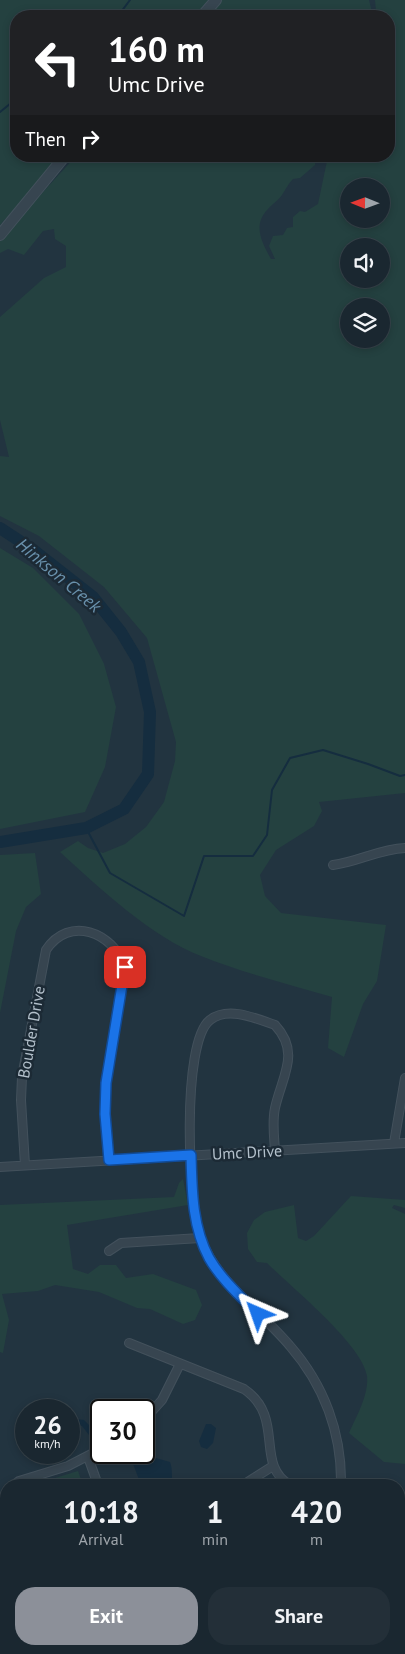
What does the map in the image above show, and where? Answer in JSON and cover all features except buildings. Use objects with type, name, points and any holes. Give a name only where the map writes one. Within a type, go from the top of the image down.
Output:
[{"type":"street","points":[[207,10],[216,0]]},
{"type":"street","points":[[0,235],[60,162]]},
{"type":"street","points":[[333,865],[348,864],[392,849],[405,848]]},
{"type":"street","name":"Boulder Drive","points":[[25,1165],[21,1100],[22,1077],[46,950],[54,938],[64,932],[79,930],[89,932],[111,944],[121,956],[125,967],[106,1083],[105,1114],[109,1160]]},
{"type":"street","points":[[274,1150],[273,1127],[275,1108],[288,1063],[287,1042],[275,1025],[232,1014],[221,1014],[210,1020],[203,1027],[199,1037],[188,1105],[194,1211],[200,1238],[210,1259],[222,1276],[290,1346],[320,1389],[338,1437],[341,1479]]},
{"type":"street","points":[[394,1143],[405,1078]]},
{"type":"street","name":"Umc Drive","points":[[0,1167],[405,1143]]},
{"type":"street","points":[[109,1251],[120,1243],[200,1238]]},
{"type":"street","points":[[129,1344],[244,1389],[255,1397],[267,1419],[273,1466],[283,1479]]},
{"type":"street","points":[[155,1408],[162,1400],[180,1364]]},
{"type":"street","points":[[26,1479],[68,1466],[88,1457],[96,1479]]},
{"type":"street","points":[[252,1479],[273,1466]]},
{"type":"green space","points":[[0,0],[209,0],[200,10],[10,10],[10,162],[58,162],[0,225]]},
{"type":"green space","points":[[220,0],[369,0],[372,10],[211,10]]},
{"type":"green space","points":[[375,0],[405,0],[405,793],[319,802],[322,811],[314,826],[276,850],[260,875],[265,896],[281,913],[386,925],[377,981],[363,1004],[344,1057],[328,1048],[332,997],[233,968],[183,948],[164,937],[127,910],[60,852],[78,841],[88,848],[103,853],[125,844],[146,827],[164,802],[175,761],[176,742],[147,638],[104,587],[39,536],[0,516],[0,456],[9,457],[0,420],[0,317],[44,278],[66,267],[66,246],[55,239],[54,229],[43,231],[24,255],[8,249],[0,253],[0,239],[71,162],[315,162],[315,165],[300,178],[293,179],[281,197],[263,215],[260,221],[260,234],[264,247],[271,259],[275,259],[269,246],[273,236],[283,235],[287,228],[293,227],[293,217],[300,211],[305,212],[318,204],[327,162],[395,162],[395,10],[376,10]]},
{"type":"green space","points":[[0,548],[33,568],[79,614],[104,664],[116,707],[105,767],[85,812],[0,829]]},
{"type":"green space","points":[[35,853],[41,894],[26,907],[16,931],[0,1013],[0,855]]},
{"type":"green space","points":[[183,1179],[188,1205],[67,1225],[73,1269],[88,1274],[100,1265],[116,1265],[126,1278],[153,1274],[196,1290],[202,1305],[195,1320],[183,1324],[150,1309],[137,1308],[99,1292],[55,1285],[38,1291],[2,1294],[9,1320],[3,1353],[0,1352],[0,1205],[174,1197],[179,1183]]},
{"type":"green space","points":[[351,1196],[405,1200],[405,1208],[394,1205],[392,1208],[405,1214],[405,1464],[384,1462],[349,1433],[366,1391],[367,1376],[362,1363],[353,1348],[324,1316],[267,1263],[257,1262],[248,1249],[247,1233],[254,1220],[265,1212],[294,1205],[298,1238],[306,1241],[314,1236]]},
{"type":"green space","points":[[78,1471],[81,1479],[52,1479]]},
{"type":"water","points":[[80,1420],[84,1420],[90,1426],[90,1435],[89,1435],[80,1425]]},
{"type":"water","points":[[206,1424],[211,1424],[216,1428],[213,1443],[207,1449],[201,1447],[199,1441]]},
{"type":"water","points":[[155,1457],[170,1462],[172,1479],[139,1479],[133,1464],[155,1464]]},
{"type":"waterway","points":[[122,10],[130,0]]},
{"type":"waterway","points":[[0,112],[10,104]]},
{"type":"waterway","name":"Hinkson Creek","points":[[0,528],[32,549],[93,597],[121,632],[139,662],[150,712],[148,774],[124,809],[86,828],[0,842]]},
{"type":"waterway","points":[[86,828],[110,873],[184,916],[204,856],[253,856],[267,835],[272,790],[290,758],[323,750],[400,776],[405,775]]},
{"type":"route","points":[[125,967],[125,979],[110,1052],[106,1083],[105,1114],[109,1160],[191,1155],[194,1211],[200,1238],[210,1259],[222,1276],[258,1314]]}]
